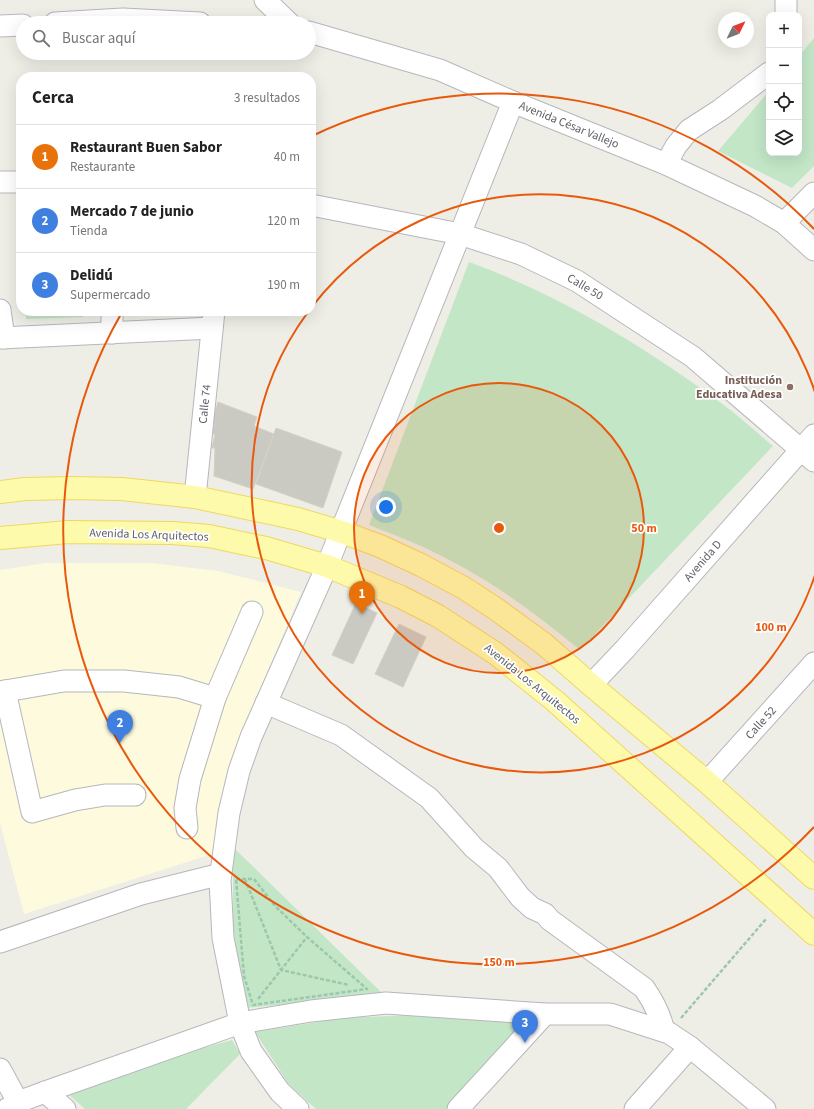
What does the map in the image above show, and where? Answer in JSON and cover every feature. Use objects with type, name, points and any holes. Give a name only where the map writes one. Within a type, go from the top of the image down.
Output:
[{"type":"main road","points":[[0,492],[25,489],[122,489],[195,497],[298,519],[342,532],[380,546],[414,562],[464,588],[544,644],[707,782],[814,878]]},
{"type":"main road","name":"Avenida Los Arquitectos","points":[[0,538],[68,532],[172,533],[201,536],[266,548],[328,566],[400,596],[438,616],[495,653],[555,701],[814,934]]},
{"type":"street","points":[[265,0],[281,16]]},
{"type":"street","points":[[786,0],[786,12]]},
{"type":"street","points":[[0,26],[16,25]]},
{"type":"street","name":"Avenida César Vallejo","points":[[316,34],[440,70],[513,102],[666,164],[755,206],[784,223],[814,250]]},
{"type":"street","points":[[666,164],[676,146],[690,130],[720,110],[766,75]]},
{"type":"street","points":[[298,1109],[280,1092],[251,1051],[240,1024],[223,938],[220,874],[229,812],[251,737],[328,566],[513,102]]},
{"type":"street","points":[[0,182],[16,182]]},
{"type":"street","points":[[784,223],[814,193]]},
{"type":"street","name":"Calle 50","points":[[316,206],[460,234],[521,254],[577,280],[693,357],[809,449]]},
{"type":"street","points":[[0,310],[2,338],[112,333],[213,319]]},
{"type":"street","points":[[112,316],[112,333]]},
{"type":"street","name":"Calle 74","points":[[195,497],[213,319]]},
{"type":"street","name":"Avenida D","points":[[591,685],[809,449]]},
{"type":"street","points":[[187,828],[185,808],[190,779],[215,698],[252,612]]},
{"type":"street","name":"Calle 52","points":[[707,782],[812,670]]},
{"type":"street","points":[[135,795],[105,795],[75,800],[32,812],[2,692],[64,681],[124,681],[179,688],[215,698]]},
{"type":"street","points":[[266,703],[341,735],[429,798],[474,848],[498,868],[520,897],[532,908],[545,914],[550,920],[644,988],[660,1014],[666,1032]]},
{"type":"street","points":[[1,936],[141,894],[220,874]]},
{"type":"street","points":[[0,1069],[13,1106],[46,1092],[240,1024],[311,1011],[365,994],[386,1003],[545,1014],[610,1014],[666,1032],[690,1048],[765,1109]]},
{"type":"street","points":[[458,1109],[545,1014]]},
{"type":"street","points":[[635,1109],[690,1048]]},
{"type":"street","points":[[46,1092],[65,1109]]},
{"type":"path","points":[[253,1005],[244,976],[236,879],[254,879],[275,906],[365,994]]},
{"type":"path","points":[[245,880],[281,970]]},
{"type":"path","points":[[666,1032],[780,903]]},
{"type":"path","points":[[253,1005],[307,937]]},
{"type":"path","points":[[281,970],[351,986]]},
{"type":"path","points":[[253,1005],[365,994]]},
{"type":"shaded area","points":[[46,563],[151,563],[218,571],[301,592],[252,709],[226,777],[212,854],[24,914],[0,823],[0,570]]},
{"type":"green space","points":[[814,38],[814,166],[792,188],[718,151],[766,95],[766,156],[802,156],[802,52]]},
{"type":"green space","points":[[469,262],[536,290],[568,306],[631,342],[721,403],[773,446],[580,650],[519,603],[487,581],[422,547],[369,525]]},
{"type":"green space","points":[[26,316],[83,316],[83,317],[26,319]]},
{"type":"green space","points":[[233,847],[384,995],[245,1008],[233,925]]},
{"type":"green space","points":[[442,1014],[534,1018],[452,1109],[316,1109],[290,1086],[255,1032],[342,1018]]},
{"type":"green space","points":[[232,1040],[240,1054],[186,1109],[85,1109],[66,1092],[141,1065]]},
{"type":"building","points":[[218,402],[257,417],[254,426],[274,434],[253,489],[214,476],[215,448],[212,448],[215,434],[212,434],[215,424],[212,423]]},
{"type":"building","points":[[276,428],[342,452],[323,508],[256,484]]},
{"type":"building","points":[[356,603],[377,613],[353,664],[332,655]]},
{"type":"building","points":[[399,624],[426,637],[403,687],[375,674]]},
{"type":"place","name":"Institución Educativa Adesa","points":[[790,387]]},
{"type":"place","name":"Restaurant Buen Sabor","points":[[362,614]]},
{"type":"place","name":"Mercado 7 de junio","points":[[120,743]]},
{"type":"place","name":"Delidú","points":[[525,1043]]}]
